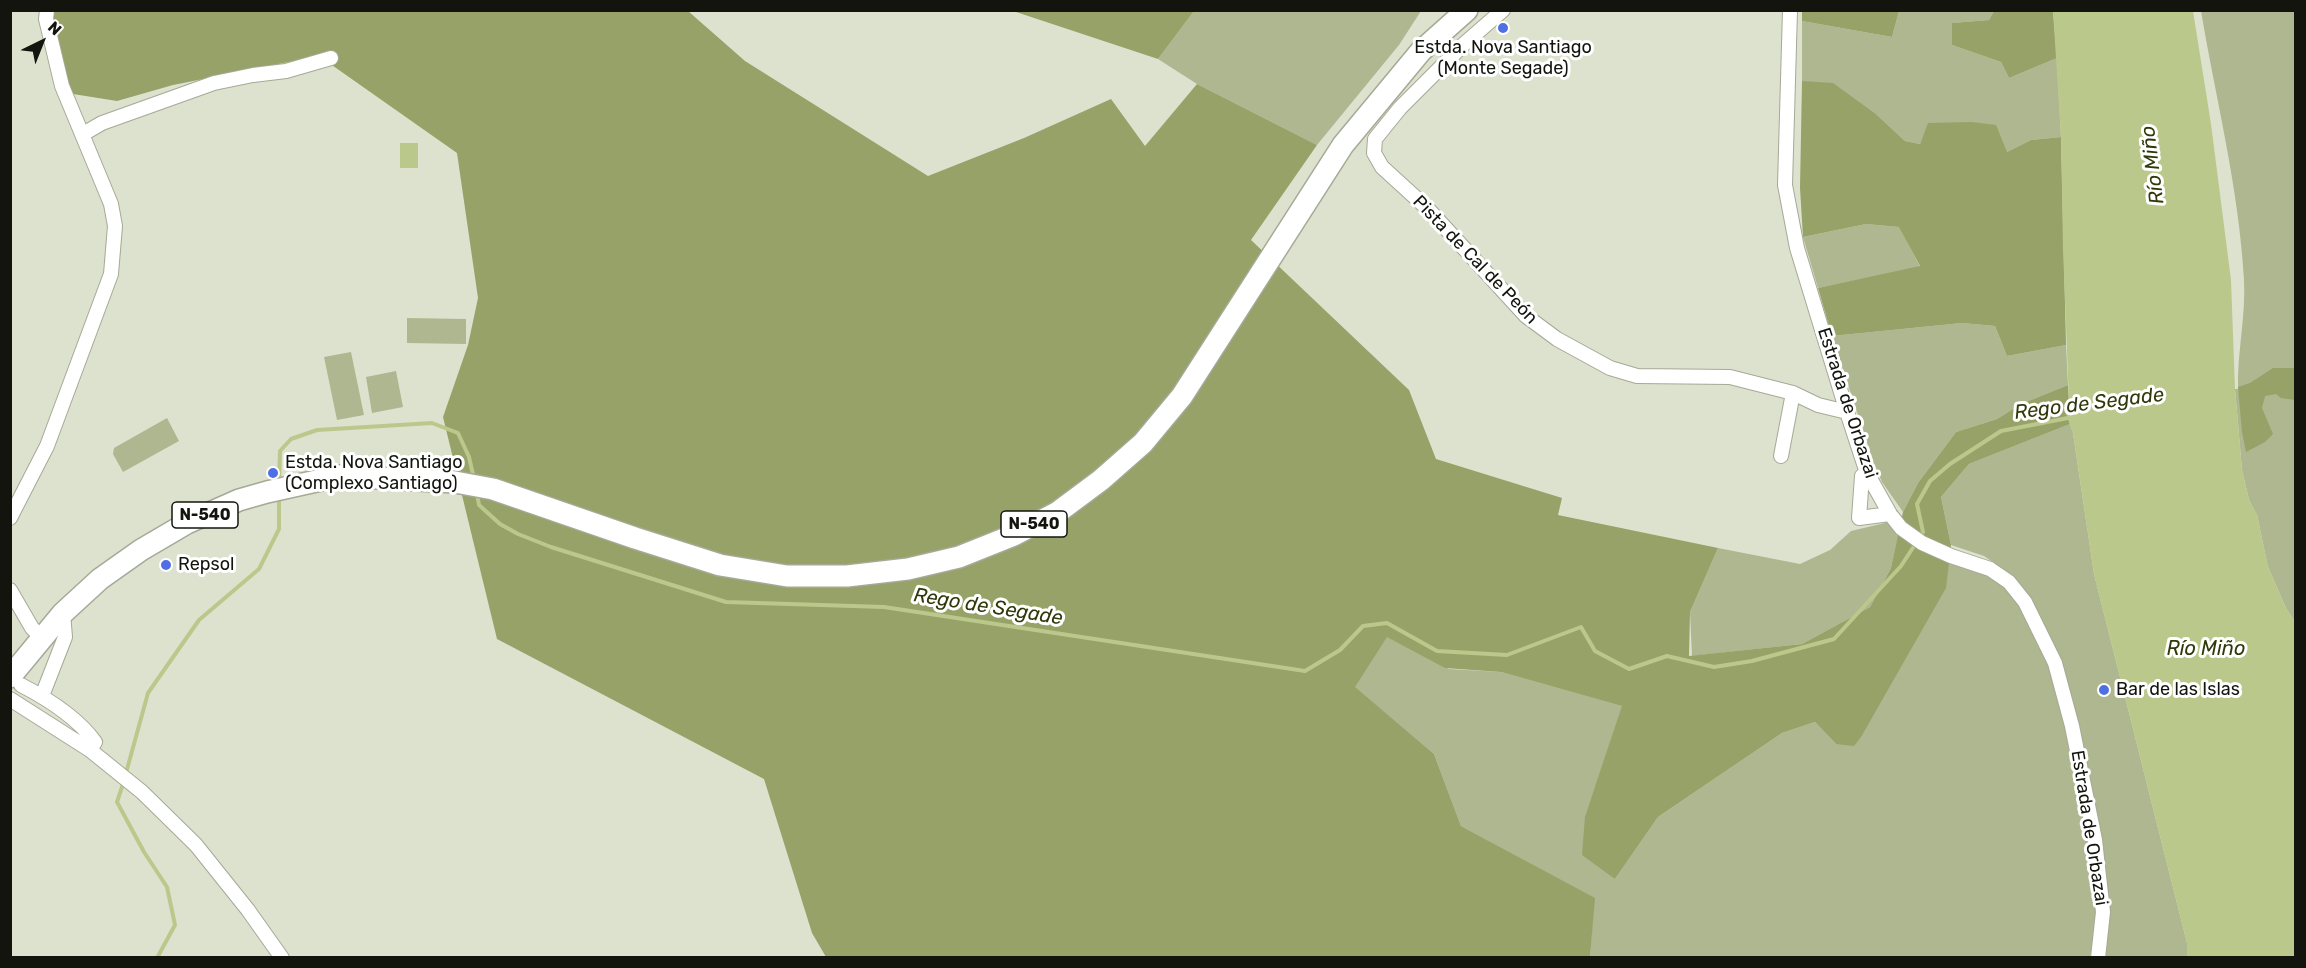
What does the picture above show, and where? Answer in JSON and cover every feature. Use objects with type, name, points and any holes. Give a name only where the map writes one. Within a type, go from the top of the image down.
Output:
[{"type":"highway","points":[[1421,51],[1430,28],[1445,10]]},
{"type":"highway","name":"N-540","points":[[16,681],[42,638],[63,613],[100,579],[141,550],[187,523],[238,500],[339,477],[455,482],[493,489],[720,565],[787,576],[847,576],[908,569],[959,557],[1014,535],[1058,512],[1101,480],[1143,443],[1182,396],[1343,145],[1421,51],[1467,10]]},
{"type":"street","points":[[10,518],[47,446],[111,274],[115,226],[111,204],[62,86],[46,19],[47,10]]},
{"type":"street","points":[[1385,92],[1400,108],[1464,44],[1503,10]]},
{"type":"street","name":"Estrada de Orbazai","points":[[1790,10],[1785,185],[1797,248],[1847,412],[1867,473],[1890,514],[1901,528],[1922,543],[1990,569],[2009,582],[2025,602],[2055,663],[2072,726],[2095,840],[2103,912],[2098,957]]},
{"type":"street","points":[[83,134],[102,123],[214,83],[285,71],[331,58]]},
{"type":"street","name":"Pista de Cal de Peón","points":[[1400,108],[1375,139],[1374,153],[1382,167],[1428,209],[1526,316],[1557,339],[1610,368],[1637,376],[1730,377],[1793,393],[1818,405],[1847,412]]},
{"type":"street","points":[[1781,456],[1793,393]]},
{"type":"street","points":[[1867,473],[1862,476],[1859,519],[1890,514]]},
{"type":"street","points":[[10,590],[32,628],[42,638]]},
{"type":"street","points":[[42,696],[65,637],[63,613]]},
{"type":"street","points":[[16,681],[42,696],[86,729],[95,742],[90,750]]},
{"type":"street","points":[[10,699],[90,750],[142,792],[196,845],[248,909],[282,957]]},
{"type":"shaded area","points":[[1802,10],[1899,11],[1892,37],[1802,21]]},
{"type":"shaded area","points":[[42,11],[688,11],[745,61],[928,176],[1024,138],[1111,99],[1145,146],[1197,84],[1317,145],[1251,240],[1409,390],[1436,459],[1562,498],[1558,515],[1718,548],[1690,612],[1689,656],[1802,644],[1870,607],[1891,568],[1903,512],[1918,483],[1956,432],[1997,419],[2021,404],[2068,385],[2069,402],[2065,410],[2070,424],[1969,464],[1941,497],[1951,545],[1946,588],[1854,746],[1836,744],[1815,722],[1782,733],[1658,817],[1615,879],[1582,855],[1585,816],[1622,706],[1501,672],[1445,668],[1387,637],[1355,687],[1434,754],[1461,826],[1595,898],[1590,957],[826,957],[812,933],[764,779],[497,639],[443,417],[468,345],[478,298],[457,153],[319,56],[173,85],[117,101],[73,94]]},
{"type":"shaded area","points":[[1013,11],[1194,11],[1158,59]]},
{"type":"shaded area","points":[[1194,11],[1421,11],[1399,45],[1317,145],[1197,84],[1158,59]]},
{"type":"shaded area","points":[[1899,11],[1994,11],[1989,20],[1952,23],[1952,45],[2001,62],[2009,78],[2057,58],[2061,137],[2031,140],[2007,152],[1929,123],[1920,144],[1905,141],[1877,115],[1802,81],[1802,21],[1892,37]]},
{"type":"shaded area","points":[[1994,11],[2053,11],[2057,58],[2009,78],[2001,62],[1952,45],[1952,23],[1989,20]]},
{"type":"shaded area","points":[[2201,11],[2295,11],[2295,622],[2286,608],[2268,567],[2257,515],[2249,500],[2242,470],[2235,389],[2238,389],[2244,307],[2241,246],[2232,178]]},
{"type":"shaded area","points":[[1802,81],[1833,83],[1877,115],[1905,141],[1920,144],[1928,123],[1972,122],[1996,125],[2007,152],[2031,140],[2061,137],[2066,345],[2007,356],[1995,326],[1962,323],[1832,336],[1818,288],[1920,266],[1899,227],[1866,224],[1803,237],[1800,188]]},
{"type":"shaded area","points":[[1866,224],[1900,227],[1920,267],[1818,288],[1803,237]]},
{"type":"shaded area","points":[[407,318],[466,319],[466,344],[407,343]]},
{"type":"shaded area","points":[[1962,323],[1995,326],[2007,356],[2066,345],[2068,385],[2021,404],[1997,419],[1956,432],[1918,483],[1903,512],[1882,482],[1874,464],[1832,336]]},
{"type":"shaded area","points":[[351,352],[364,415],[337,420],[324,357]]},
{"type":"shaded area","points":[[2273,368],[2295,368],[2295,400],[2281,398],[2276,394],[2265,396],[2262,408],[2273,434],[2265,442],[2246,452],[2238,387],[2250,383]]},
{"type":"shaded area","points":[[396,371],[403,407],[372,413],[366,377]]},
{"type":"shaded area","points":[[167,418],[179,441],[123,472],[113,454],[114,448]]},
{"type":"shaded area","points":[[2070,424],[2094,574],[2187,943],[2187,957],[2103,957],[2107,906],[2105,873],[2069,689],[2030,597],[2014,577],[1984,556],[1951,545],[1941,497],[1969,464]]},
{"type":"shaded area","points":[[1889,522],[1899,533],[1891,568],[1870,607],[1802,644],[1692,656],[1690,612],[1718,548],[1800,564],[1830,550],[1851,531]]},
{"type":"shaded area","points":[[1949,561],[1994,577],[2013,593],[2050,667],[2071,746],[2092,853],[2096,921],[2090,957],[1590,957],[1594,898],[1461,826],[1434,754],[1354,687],[1387,636],[1449,669],[1501,672],[1623,706],[1585,816],[1615,879],[1658,817],[1782,733],[1815,722],[1836,744]]},
{"type":"water","name":"Río Miño","points":[[2053,11],[2193,11],[2211,124],[2231,280],[2235,389],[2242,470],[2249,500],[2257,515],[2268,567],[2286,608],[2295,622],[2295,957],[2187,957],[2187,943],[2094,574],[2073,433],[2065,410],[2069,402],[2061,137]]},
{"type":"water","points":[[400,143],[418,143],[418,168],[400,168]]},
{"type":"waterway","name":"Rego de Segade","points":[[1920,536],[1923,532],[1917,504],[1930,481],[1950,464],[2001,431],[2073,417]]},
{"type":"waterway","name":"Rego de Segade","points":[[279,483],[280,451],[291,439],[317,430],[432,423],[458,433],[469,457],[474,479]]},
{"type":"waterway","name":"Rego de Segade","points":[[477,493],[479,505],[500,524],[518,534],[551,547],[726,602],[884,607],[1305,671],[1340,650],[1363,626],[1387,623],[1437,651],[1507,655],[1581,627],[1595,651],[1629,669],[1667,656],[1714,667],[1752,661],[1834,639],[1901,566],[1916,543]]},
{"type":"waterway","name":"Rego de Segade","points":[[126,773],[148,693],[199,620],[259,569],[279,529],[279,496]]},
{"type":"waterway","name":"Rego de Segade","points":[[124,781],[117,802],[144,852],[167,887],[175,925],[157,958]]},
{"type":"place","name":"Estda. Nova Santiago (Monte Segade)","points":[[1503,28]]},
{"type":"place","name":"Estda. Nova Santiago (Complexo Santiago)","points":[[273,473]]},
{"type":"place","name":"Repsol","points":[[166,565]]},
{"type":"place","name":"Bar de las Islas","points":[[2104,690]]}]
